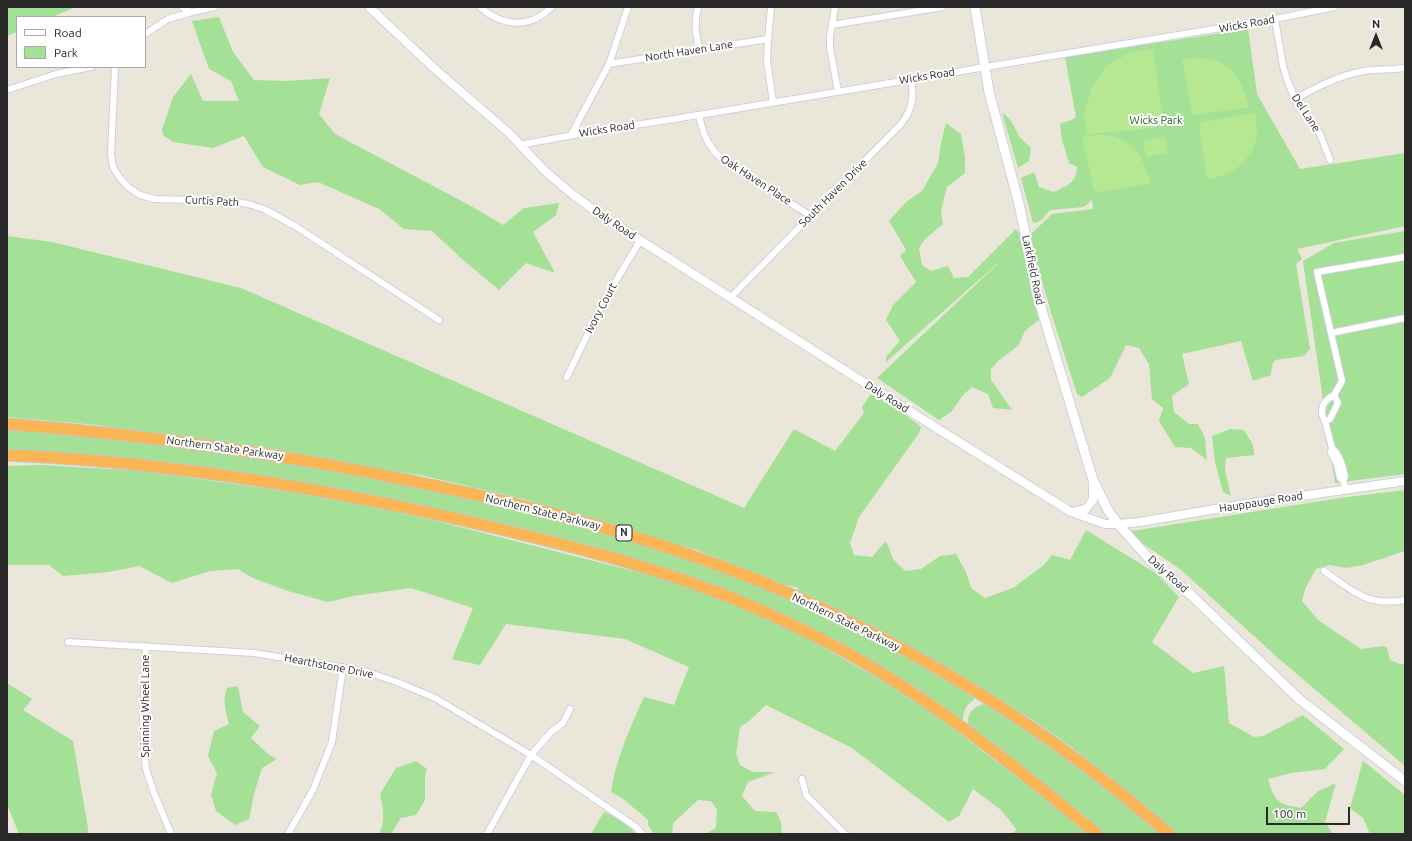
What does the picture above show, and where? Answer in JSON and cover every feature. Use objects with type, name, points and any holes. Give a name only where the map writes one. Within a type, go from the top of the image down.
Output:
[{"type":"highway","name":"Northern State Parkway","points":[[7,424],[82,430],[172,440],[273,455],[368,472],[488,497],[587,522],[705,560],[762,582],[818,607],[892,643],[946,673],[1064,750],[1169,834]]},
{"type":"highway","points":[[7,455],[106,461],[176,468],[318,490],[412,509],[520,534],[612,558],[689,582],[746,604],[803,630],[846,652],[893,680],[933,706],[969,733],[1097,834]]},
{"type":"main road","name":"Larkfield Road","points":[[975,7],[989,92],[1019,204],[1040,304],[1093,480],[1108,510],[1118,524]]},
{"type":"main road","name":"Daly Road","points":[[1118,524],[1152,562],[1191,595],[1299,699],[1405,781]]},
{"type":"street","points":[[182,7],[192,12]]},
{"type":"street","points":[[146,33],[168,19],[216,7]]},
{"type":"street","name":"Daly Road","points":[[369,7],[436,70],[509,132],[545,171],[572,194],[602,216],[877,391],[1071,512],[1105,524],[1118,524]]},
{"type":"street","points":[[480,7],[495,18],[507,22],[522,23],[537,18],[552,7]]},
{"type":"street","points":[[572,135],[610,64],[628,7]]},
{"type":"street","points":[[698,7],[695,18],[699,49]]},
{"type":"street","points":[[771,7],[767,61],[773,102]]},
{"type":"street","points":[[835,7],[830,36],[830,48],[838,91]]},
{"type":"street","points":[[832,25],[943,7]]},
{"type":"street","name":"Wicks Road","points":[[520,145],[985,66],[1275,19],[1334,7]]},
{"type":"street","name":"Del Lane","points":[[1275,19],[1283,66],[1288,82],[1295,99],[1320,134],[1330,160]]},
{"type":"street","name":"North Haven Lane","points":[[610,64],[768,39]]},
{"type":"street","points":[[7,90],[56,74],[86,68]]},
{"type":"street","name":"Curtis Path","points":[[115,68],[111,154],[113,167],[128,188],[140,195],[155,198],[231,201],[264,209],[295,226],[439,320]]},
{"type":"street","points":[[1295,99],[1316,88],[1350,74],[1365,71],[1405,68]]},
{"type":"street","name":"South Haven Drive","points":[[731,298],[908,116],[913,101],[911,79]]},
{"type":"street","name":"Oak Haven Place","points":[[699,115],[703,133],[713,151],[724,161],[811,216]]},
{"type":"street","name":"Ivory Court","points":[[566,377],[603,302],[640,241]]},
{"type":"street","points":[[1346,489],[1343,480],[1345,477],[1342,463],[1332,448],[1325,421],[1322,417],[1322,408],[1327,399],[1334,395],[1342,381],[1317,272],[1405,257]]},
{"type":"street","points":[[1331,333],[1405,318]]},
{"type":"street","points":[[1325,421],[1330,419],[1338,403],[1334,395]]},
{"type":"street","points":[[1071,512],[1086,509],[1093,500],[1093,480]]},
{"type":"street","name":"Hauppauge Road","points":[[1118,524],[1405,481]]},
{"type":"street","points":[[1324,571],[1359,595],[1369,600],[1393,602],[1405,600]]},
{"type":"street","name":"Hearthstone Drive","points":[[68,642],[254,653],[364,671],[397,682],[435,698],[531,755],[636,827],[642,834]]},
{"type":"street","name":"Spinning Wheel Lane","points":[[146,646],[143,721],[146,769],[171,834]]},
{"type":"street","points":[[288,834],[313,790],[332,742],[343,667]]},
{"type":"street","points":[[487,834],[531,755],[551,732],[563,723],[570,709]]},
{"type":"street","points":[[802,779],[806,795],[845,834]]},
{"type":"green space","points":[[7,7],[76,7],[54,16],[16,16],[16,32],[7,36]]},
{"type":"green space","points":[[219,17],[233,52],[254,80],[287,81],[330,78],[319,114],[335,134],[471,206],[503,225],[524,208],[559,203],[556,215],[533,232],[555,273],[526,263],[499,290],[432,231],[404,229],[379,209],[318,182],[300,185],[263,167],[244,136],[213,148],[173,142],[163,135],[162,130],[173,97],[191,74],[203,101],[239,101],[231,81],[209,69],[192,21]]},
{"type":"green space","name":"Wicks Park","points":[[1248,29],[1257,94],[1300,169],[1405,153],[1405,226],[1297,249],[1302,259],[1296,264],[1310,349],[1304,356],[1275,360],[1272,365],[1271,375],[1253,381],[1241,341],[1182,354],[1189,384],[1172,396],[1174,412],[1189,424],[1198,424],[1205,438],[1207,460],[1191,448],[1175,447],[1159,421],[1163,408],[1152,399],[1149,364],[1139,348],[1126,345],[1110,378],[1082,397],[1077,394],[1029,236],[1052,214],[1093,209],[1092,200],[1084,207],[1050,210],[1045,217],[1036,223],[1033,223],[1021,178],[1034,172],[1039,187],[1054,192],[1070,183],[1077,172],[1077,167],[1069,163],[1062,140],[1060,124],[1076,117],[1065,57]]},
{"type":"green space","name":"Wicks Park","points":[[1153,49],[1163,118],[1155,128],[1087,134],[1084,115],[1091,89],[1107,66],[1129,53]]},
{"type":"green space","points":[[1196,58],[1218,61],[1232,71],[1238,78],[1249,107],[1196,115],[1192,113],[1182,60]]},
{"type":"green space","points":[[1002,113],[1012,123],[1019,136],[1031,148],[1029,161],[1018,168]]},
{"type":"green space","points":[[1255,113],[1257,126],[1256,141],[1246,159],[1231,172],[1207,179],[1199,127],[1202,122]]},
{"type":"green space","points":[[946,123],[961,134],[965,158],[965,173],[947,187],[941,210],[943,224],[925,239],[919,248],[922,265],[931,271],[948,266],[954,278],[968,277],[1016,229],[1023,240],[1042,317],[1025,331],[1018,346],[998,361],[991,369],[991,380],[1012,410],[993,408],[988,394],[972,387],[964,394],[951,412],[939,420],[877,378],[1006,256],[886,362],[886,357],[900,341],[886,320],[893,305],[916,282],[900,256],[906,250],[889,221],[906,202],[922,191],[938,163]]},
{"type":"green space","points":[[1097,135],[1118,138],[1133,148],[1139,155],[1151,183],[1098,192],[1094,190],[1082,137]]},
{"type":"green space","points":[[1165,137],[1168,153],[1146,157],[1143,140]]},
{"type":"green space","points":[[1405,231],[1405,474],[1335,483],[1303,261],[1334,243]]},
{"type":"green space","points":[[7,236],[52,242],[241,288],[744,508],[794,429],[835,451],[864,413],[862,407],[870,395],[876,396],[921,427],[919,433],[859,517],[850,543],[854,555],[872,557],[886,541],[893,559],[905,571],[921,569],[940,556],[956,554],[966,572],[971,588],[985,598],[1013,588],[1044,565],[1052,555],[1070,560],[1086,530],[1157,574],[1179,597],[1152,642],[1193,673],[1224,666],[1229,723],[1254,737],[1263,736],[1303,715],[1344,749],[1325,769],[1291,773],[1268,779],[1273,793],[1279,801],[1301,808],[1317,792],[1336,783],[1325,822],[1333,834],[1175,834],[1090,761],[1036,722],[978,686],[888,638],[796,592],[799,588],[786,585],[697,550],[527,500],[425,476],[98,425],[7,417]]},
{"type":"green space","points":[[1230,429],[1244,430],[1253,445],[1254,455],[1226,458],[1225,470],[1231,496],[1223,492],[1215,462],[1212,436]]},
{"type":"green space","points":[[7,430],[119,440],[300,465],[439,491],[576,525],[643,545],[710,568],[802,605],[903,654],[974,698],[964,712],[962,723],[856,655],[727,593],[353,494],[7,453]]},
{"type":"green space","points":[[42,465],[143,471],[277,490],[353,503],[428,519],[665,579],[737,606],[800,634],[884,682],[942,720],[1057,808],[1087,834],[1010,834],[1017,830],[1001,810],[973,789],[959,816],[949,822],[852,748],[766,705],[749,721],[740,727],[736,754],[740,765],[753,772],[776,772],[748,782],[742,796],[755,811],[776,812],[781,822],[782,834],[705,834],[716,828],[717,810],[711,801],[698,800],[673,823],[672,834],[654,834],[648,825],[648,820],[622,798],[611,792],[613,779],[624,743],[644,697],[674,705],[689,667],[625,639],[506,624],[480,665],[452,659],[473,608],[411,588],[353,596],[328,602],[288,591],[253,578],[238,569],[210,571],[172,583],[139,566],[108,572],[63,576],[49,565],[7,565],[7,466]]},
{"type":"green space","points":[[1405,490],[1405,551],[1363,565],[1347,568],[1330,565],[1316,569],[1305,589],[1302,601],[1318,620],[1361,649],[1383,646],[1387,648],[1390,660],[1400,664],[1405,664],[1405,766],[1278,658],[1180,569],[1126,532],[1340,498]]},
{"type":"green space","points":[[7,683],[32,699],[23,710],[73,741],[88,834],[19,834],[7,804]]},
{"type":"green space","points":[[238,686],[243,712],[260,726],[251,738],[268,754],[277,759],[262,768],[254,794],[249,819],[235,825],[216,811],[211,795],[217,773],[208,756],[214,731],[229,724],[225,702],[227,688]]},
{"type":"green space","points":[[984,704],[996,709],[1092,776],[1162,834],[1103,834],[970,729],[968,720],[970,713],[976,707]]},
{"type":"green space","points":[[416,761],[427,769],[425,776],[425,800],[416,815],[401,818],[391,834],[379,834],[383,825],[383,810],[380,794],[396,768]]},
{"type":"green space","points":[[1363,761],[1405,795],[1404,834],[1370,834],[1363,818],[1350,808]]},
{"type":"green space","points":[[604,812],[622,821],[636,834],[591,834]]}]
